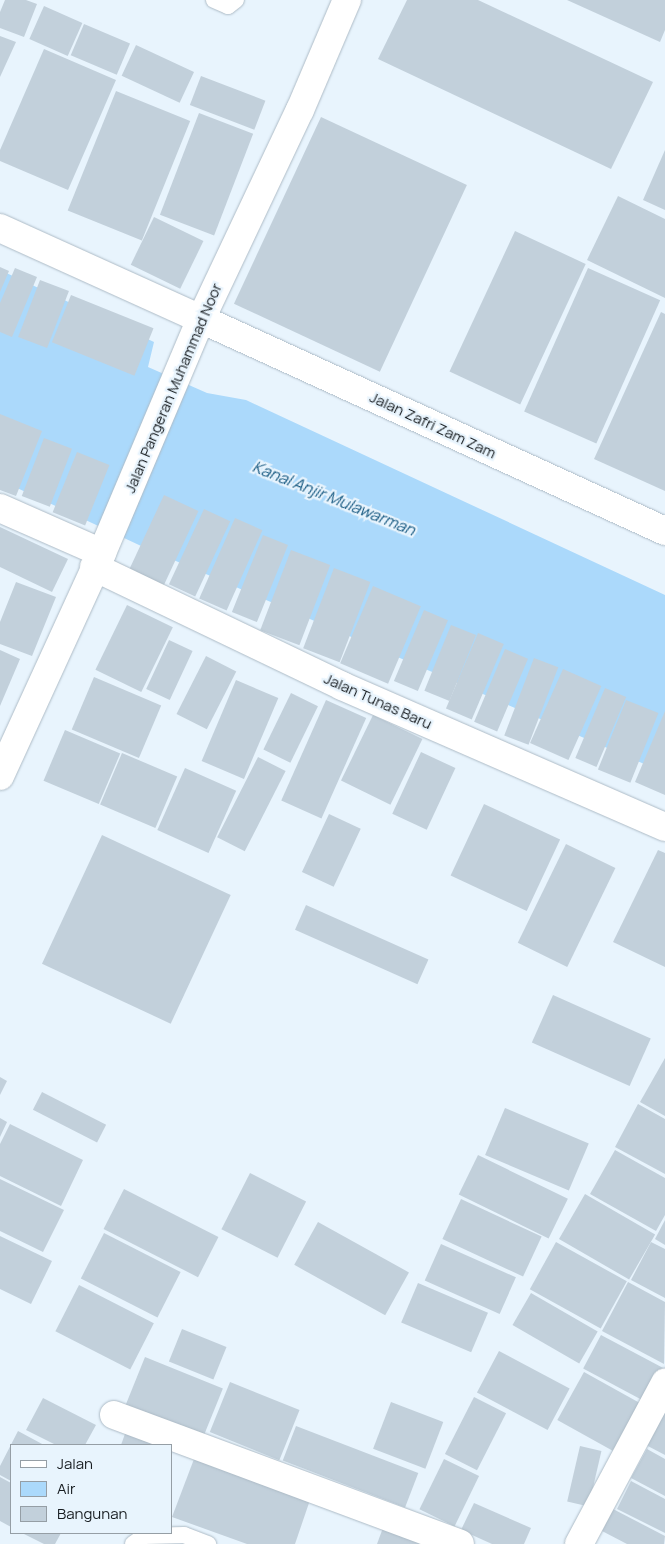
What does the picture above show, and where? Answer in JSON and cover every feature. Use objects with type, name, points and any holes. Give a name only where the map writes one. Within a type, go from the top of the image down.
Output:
[{"type":"street","name":"Jalan Pangeran Muhammad Noor","points":[[0,776],[101,554],[201,318],[300,110],[347,0]]},
{"type":"street","name":"Jalan Zafri Zam Zam","points":[[0,228],[665,531]]},
{"type":"street","name":"Jalan Tunas Baru","points":[[0,508],[101,554],[342,686],[665,827]]},
{"type":"street","points":[[578,1544],[665,1382]]},
{"type":"street","points":[[114,1415],[460,1544]]},
{"type":"lane","points":[[214,0],[228,6],[236,0]]},
{"type":"lane","points":[[134,1544],[144,1536],[184,1535],[208,1544]]},
{"type":"water","name":"Kanal Anjir Mulawarman","points":[[0,270],[154,342],[148,367],[207,393],[246,400],[665,595],[665,773],[139,545],[0,480]]},
{"type":"building","points":[[5,0],[26,0],[37,4],[24,37],[0,28],[0,12]]},
{"type":"building","points":[[407,0],[478,0],[653,82],[611,169],[378,59]]},
{"type":"building","points":[[567,0],[665,0],[665,30],[660,42]]},
{"type":"building","points":[[44,6],[82,23],[68,56],[29,39]]},
{"type":"building","points":[[84,24],[130,44],[117,75],[71,55]]},
{"type":"building","points":[[0,36],[16,42],[0,77]]},
{"type":"building","points":[[136,45],[194,72],[180,103],[122,76]]},
{"type":"building","points":[[44,49],[116,80],[68,190],[0,161],[0,150]]},
{"type":"building","points":[[201,76],[265,101],[254,130],[190,105]]},
{"type":"building","points":[[116,91],[190,121],[142,241],[68,211]]},
{"type":"building","points":[[199,113],[253,134],[214,236],[160,215]]},
{"type":"building","points":[[321,117],[467,185],[380,372],[234,304]]},
{"type":"building","points":[[665,150],[665,210],[643,200]]},
{"type":"building","points":[[618,196],[665,219],[665,298],[587,260]]},
{"type":"building","points":[[154,217],[203,241],[180,289],[131,265]]},
{"type":"building","points":[[515,231],[586,264],[520,404],[449,371]]},
{"type":"building","points":[[0,267],[9,271],[0,292]]},
{"type":"building","points":[[15,268],[37,277],[12,337],[0,332],[0,303]]},
{"type":"building","points":[[588,268],[660,300],[596,444],[524,411]]},
{"type":"building","points":[[40,280],[69,291],[47,348],[18,337]]},
{"type":"building","points":[[71,295],[154,328],[134,376],[52,342]]},
{"type":"building","points":[[661,312],[665,314],[665,491],[594,459]]},
{"type":"building","points":[[0,414],[42,431],[16,496],[0,490]]},
{"type":"building","points":[[44,438],[72,449],[50,507],[22,496]]},
{"type":"building","points":[[77,452],[109,465],[85,525],[53,512]]},
{"type":"building","points":[[164,495],[198,511],[163,588],[128,572]]},
{"type":"building","points":[[204,509],[230,521],[195,596],[169,584]]},
{"type":"building","points":[[235,518],[262,530],[227,611],[199,598]]},
{"type":"building","points":[[0,527],[68,559],[52,592],[0,567]]},
{"type":"building","points":[[263,535],[288,545],[257,622],[232,612]]},
{"type":"building","points":[[291,550],[330,565],[299,645],[260,630]]},
{"type":"building","points":[[334,568],[370,582],[340,662],[303,648]]},
{"type":"building","points":[[16,582],[56,597],[32,656],[0,644],[0,622]]},
{"type":"building","points":[[373,586],[421,606],[388,684],[340,663]]},
{"type":"building","points":[[127,605],[173,627],[141,692],[95,670]]},
{"type":"building","points":[[424,610],[448,620],[418,691],[394,681]]},
{"type":"building","points":[[451,625],[476,635],[449,701],[424,691]]},
{"type":"building","points":[[478,633],[504,644],[472,719],[446,708]]},
{"type":"building","points":[[169,640],[193,651],[170,700],[146,689]]},
{"type":"building","points":[[505,649],[528,659],[497,731],[474,722]]},
{"type":"building","points":[[0,650],[20,659],[0,706]]},
{"type":"building","points":[[206,656],[236,671],[207,729],[176,714]]},
{"type":"building","points":[[534,658],[558,667],[529,745],[504,735]]},
{"type":"building","points":[[563,669],[601,686],[568,760],[530,743]]},
{"type":"building","points":[[94,677],[161,706],[139,758],[72,729]]},
{"type":"building","points":[[236,680],[278,698],[244,779],[202,761]]},
{"type":"building","points":[[605,688],[626,697],[596,767],[575,758]]},
{"type":"building","points":[[291,693],[318,706],[290,763],[263,750]]},
{"type":"building","points":[[326,700],[366,718],[321,818],[281,800]]},
{"type":"building","points":[[626,700],[658,713],[630,783],[598,770]]},
{"type":"building","points":[[665,711],[665,795],[635,782]]},
{"type":"building","points":[[373,715],[422,739],[390,805],[341,781]]},
{"type":"building","points":[[65,730],[120,753],[99,804],[44,781]]},
{"type":"building","points":[[421,752],[455,768],[427,830],[392,814]]},
{"type":"building","points":[[122,753],[177,776],[155,828],[100,805]]},
{"type":"building","points":[[258,757],[286,771],[245,851],[217,837]]},
{"type":"building","points":[[185,768],[236,791],[209,853],[157,830]]},
{"type":"building","points":[[484,804],[560,839],[527,911],[451,876]]},
{"type":"building","points":[[329,814],[361,829],[334,887],[302,872]]},
{"type":"building","points":[[102,835],[231,895],[171,1024],[42,964]]},
{"type":"building","points":[[566,844],[615,868],[567,967],[518,943]]},
{"type":"building","points":[[658,850],[665,853],[665,967],[613,942]]},
{"type":"building","points":[[306,905],[428,960],[417,984],[295,930]]},
{"type":"building","points":[[553,995],[651,1039],[630,1086],[532,1043]]},
{"type":"building","points":[[665,1058],[665,1116],[640,1102]]},
{"type":"building","points":[[0,1077],[7,1081],[0,1095]]},
{"type":"building","points":[[42,1092],[106,1125],[97,1143],[33,1110]]},
{"type":"building","points":[[638,1104],[665,1119],[665,1174],[615,1147]]},
{"type":"building","points":[[505,1108],[589,1144],[569,1191],[485,1155]]},
{"type":"building","points":[[0,1118],[7,1122],[0,1137]]},
{"type":"building","points":[[10,1124],[83,1160],[61,1206],[0,1176],[0,1144]]},
{"type":"building","points":[[615,1150],[665,1178],[665,1215],[656,1231],[590,1194]]},
{"type":"building","points":[[478,1155],[568,1199],[549,1238],[459,1195]]},
{"type":"building","points":[[250,1173],[306,1202],[278,1258],[221,1229]]},
{"type":"building","points":[[0,1179],[64,1210],[43,1252],[0,1231]]},
{"type":"building","points":[[124,1189],[218,1237],[198,1277],[104,1229]]},
{"type":"building","points":[[585,1194],[655,1234],[629,1280],[559,1239]]},
{"type":"building","points":[[461,1199],[542,1237],[523,1276],[442,1239]]},
{"type":"building","points":[[665,1220],[665,1245],[655,1239]]},
{"type":"building","points":[[318,1222],[409,1272],[385,1315],[294,1265]]},
{"type":"building","points":[[104,1233],[181,1272],[157,1317],[81,1278]]},
{"type":"building","points":[[0,1236],[52,1261],[31,1304],[0,1289]]},
{"type":"building","points":[[556,1242],[627,1281],[601,1328],[530,1289]]},
{"type":"building","points":[[651,1242],[665,1249],[665,1298],[631,1280]]},
{"type":"building","points":[[441,1244],[516,1277],[500,1314],[425,1281]]},
{"type":"building","points":[[628,1282],[665,1302],[664,1364],[602,1331]]},
{"type":"building","points":[[418,1283],[488,1313],[471,1352],[401,1323]]},
{"type":"building","points":[[79,1285],[154,1323],[130,1369],[55,1331]]},
{"type":"building","points":[[531,1293],[598,1332],[579,1364],[512,1325]]},
{"type":"building","points":[[182,1329],[227,1347],[213,1379],[169,1361]]},
{"type":"building","points":[[601,1335],[664,1368],[646,1402],[583,1369]]},
{"type":"building","points":[[499,1351],[570,1389],[548,1430],[477,1392]]},
{"type":"building","points":[[145,1357],[223,1388],[203,1438],[125,1406]]},
{"type":"building","points":[[584,1372],[647,1407],[620,1455],[557,1420]]},
{"type":"building","points":[[230,1382],[300,1410],[279,1460],[210,1432]]},
{"type":"building","points":[[474,1397],[506,1413],[477,1470],[445,1454]]},
{"type":"building","points":[[43,1398],[96,1425],[86,1444],[54,1444],[26,1430]]},
{"type":"building","points":[[391,1402],[443,1422],[425,1469],[373,1449]]},
{"type":"building","points":[[665,1403],[665,1455],[644,1444]]},
{"type":"building","points":[[296,1426],[418,1473],[405,1507],[283,1461]]},
{"type":"building","points":[[18,1431],[42,1444],[11,1444]]},
{"type":"building","points":[[126,1431],[161,1444],[121,1444]]},
{"type":"building","points":[[580,1446],[601,1451],[589,1506],[567,1502]]},
{"type":"building","points":[[10,1447],[10,1480],[0,1475],[0,1466]]},
{"type":"building","points":[[647,1449],[665,1459],[665,1496],[631,1478]]},
{"type":"building","points":[[194,1459],[310,1500],[295,1544],[247,1544],[172,1517]]},
{"type":"building","points":[[444,1459],[479,1476],[455,1526],[419,1509]]},
{"type":"building","points":[[0,1477],[10,1482],[10,1526],[0,1521]]},
{"type":"building","points":[[631,1481],[665,1499],[665,1533],[617,1509]]},
{"type":"building","points":[[474,1503],[531,1528],[524,1544],[492,1544],[461,1530]]},
{"type":"building","points":[[613,1509],[665,1536],[664,1544],[627,1544],[602,1531]]},
{"type":"building","points":[[384,1525],[421,1538],[419,1544],[377,1544]]},
{"type":"building","points":[[24,1534],[60,1534],[55,1544],[44,1544]]}]
